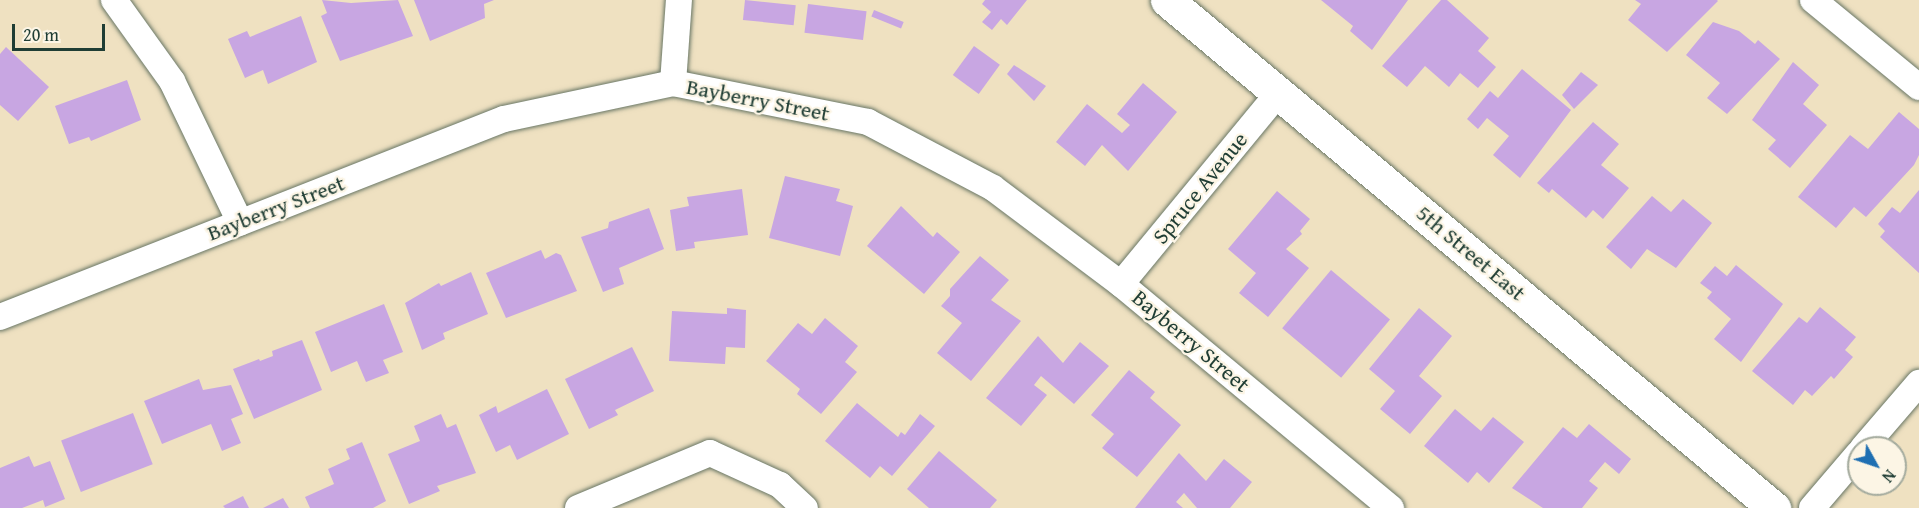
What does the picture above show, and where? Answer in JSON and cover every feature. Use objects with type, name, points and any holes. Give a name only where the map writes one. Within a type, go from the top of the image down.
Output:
[{"type":"street","points":[[114,0],[172,81],[240,222]]},
{"type":"street","points":[[673,82],[679,0]]},
{"type":"street","name":"5th Street East","points":[[1167,0],[1773,508]]},
{"type":"street","points":[[1814,0],[1919,87]]},
{"type":"street","name":"Bayberry Street","points":[[0,318],[504,119],[673,82],[868,122],[993,188],[1122,284],[1391,508]]},
{"type":"street","name":"Spruce Avenue","points":[[1122,284],[1279,92]]},
{"type":"street","points":[[1873,436],[1919,383]]},
{"type":"street","points":[[578,508],[710,453],[780,485],[805,508]]},
{"type":"street","points":[[1812,508],[1847,467]]},
{"type":"building","points":[[322,0],[351,3],[398,0],[413,36],[340,61],[321,16],[327,13]]},
{"type":"building","points":[[414,0],[494,0],[484,4],[485,18],[430,41]]},
{"type":"building","points":[[745,0],[796,5],[794,25],[743,20]]},
{"type":"building","points":[[985,0],[1027,0],[1007,25],[1001,19],[992,30],[982,22],[991,12],[982,4]]},
{"type":"building","points":[[1321,0],[1408,0],[1372,50],[1350,31],[1353,26]]},
{"type":"building","points":[[1441,0],[1447,0],[1489,38],[1478,51],[1496,67],[1478,88],[1460,73],[1449,87],[1425,66],[1407,87],[1382,66]]},
{"type":"building","points":[[1635,0],[1718,1],[1667,52],[1628,20],[1641,4]]},
{"type":"building","points":[[808,4],[867,11],[863,40],[804,33]]},
{"type":"building","points":[[874,10],[904,22],[901,28],[871,16]]},
{"type":"building","points":[[301,16],[317,62],[268,84],[263,70],[245,78],[228,39],[247,31],[250,37]]},
{"type":"building","points":[[1713,22],[1739,31],[1755,44],[1758,40],[1780,59],[1727,114],[1707,98],[1720,83],[1686,55]]},
{"type":"building","points":[[974,46],[1000,65],[979,94],[953,75]]},
{"type":"building","points":[[6,47],[49,87],[18,121],[0,105],[0,54]]},
{"type":"building","points":[[1793,62],[1819,85],[1803,104],[1827,125],[1790,168],[1768,149],[1776,140],[1752,120]]},
{"type":"building","points":[[1014,65],[1046,86],[1034,101],[1007,74]]},
{"type":"building","points":[[1522,69],[1571,110],[1520,178],[1493,155],[1509,136],[1487,118],[1478,129],[1467,119],[1490,91],[1498,98]]},
{"type":"building","points":[[1581,72],[1598,85],[1574,109],[1562,95]]},
{"type":"building","points":[[127,80],[141,120],[91,141],[89,137],[69,144],[55,106]]},
{"type":"building","points":[[1143,83],[1177,112],[1128,171],[1102,145],[1085,166],[1056,142],[1087,104],[1122,133],[1130,125],[1117,114]]},
{"type":"building","points":[[1899,112],[1919,129],[1919,155],[1914,165],[1866,217],[1854,207],[1836,228],[1798,197],[1850,135],[1868,149]]},
{"type":"building","points":[[1593,122],[1619,144],[1601,165],[1629,188],[1603,219],[1593,210],[1586,218],[1552,189],[1549,193],[1537,183]]},
{"type":"building","points":[[785,176],[840,189],[836,201],[853,206],[840,256],[769,238]]},
{"type":"building","points":[[742,189],[748,235],[694,242],[695,248],[676,251],[670,210],[689,206],[687,197]]},
{"type":"building","points":[[1919,190],[1919,273],[1880,237],[1885,231],[1878,224],[1892,207],[1900,213]]},
{"type":"building","points":[[1277,191],[1310,219],[1300,231],[1302,234],[1286,249],[1309,268],[1268,317],[1239,293],[1256,273],[1228,249]]},
{"type":"building","points":[[1652,196],[1671,212],[1683,199],[1712,223],[1676,268],[1647,249],[1631,269],[1606,247]]},
{"type":"building","points":[[901,206],[933,237],[937,232],[960,252],[924,294],[867,246]]},
{"type":"building","points":[[649,208],[664,249],[619,268],[624,284],[603,292],[581,237],[608,228],[609,222]]},
{"type":"building","points":[[541,250],[545,259],[556,253],[561,255],[577,291],[506,318],[486,273]]},
{"type":"building","points":[[980,256],[1009,280],[991,300],[1021,321],[971,381],[937,353],[962,323],[941,306],[950,296],[950,289]]},
{"type":"building","points":[[1736,265],[1783,304],[1741,362],[1714,339],[1731,319],[1707,298],[1712,292],[1700,283],[1715,266],[1727,276]]},
{"type":"building","points":[[1331,270],[1390,319],[1341,378],[1282,328]]},
{"type":"building","points":[[471,272],[488,314],[443,333],[445,339],[422,350],[405,303],[439,283],[441,286]]},
{"type":"building","points":[[384,304],[403,352],[383,360],[389,373],[366,382],[357,361],[331,372],[315,332]]},
{"type":"building","points":[[1820,307],[1856,337],[1845,350],[1853,357],[1834,379],[1831,376],[1812,396],[1805,390],[1793,405],[1752,371],[1799,317],[1807,323]]},
{"type":"building","points":[[727,308],[746,310],[745,348],[726,347],[725,364],[669,361],[672,311],[727,314]]},
{"type":"building","points":[[1419,308],[1452,336],[1419,376],[1442,396],[1410,434],[1380,409],[1395,391],[1369,369]]},
{"type":"building","points":[[825,318],[858,346],[845,362],[857,372],[821,414],[797,394],[800,389],[766,361],[798,323],[812,334]]},
{"type":"building","points":[[1038,336],[1063,363],[1080,342],[1109,366],[1074,404],[1041,376],[1034,385],[1047,395],[1021,426],[986,398]]},
{"type":"building","points":[[302,340],[322,390],[254,419],[233,369],[273,356],[272,351]]},
{"type":"building","points":[[632,347],[654,391],[615,410],[618,415],[589,429],[565,379]]},
{"type":"building","points":[[1129,370],[1155,392],[1150,398],[1181,425],[1137,477],[1102,448],[1114,434],[1091,415]]},
{"type":"building","points":[[199,379],[203,390],[231,385],[243,414],[231,419],[241,443],[222,451],[211,424],[162,444],[144,401]]},
{"type":"building","points":[[547,389],[569,434],[517,460],[510,445],[496,452],[479,415],[496,406],[498,413]]},
{"type":"building","points":[[857,403],[898,437],[901,432],[905,435],[920,414],[935,426],[892,476],[880,466],[870,478],[825,441]]},
{"type":"building","points":[[1455,409],[1481,431],[1493,417],[1524,442],[1489,483],[1477,472],[1468,483],[1424,446]]},
{"type":"building","points":[[133,413],[153,464],[81,492],[61,441]]},
{"type":"building","points":[[441,414],[447,428],[456,424],[476,473],[437,486],[440,491],[409,504],[388,454],[420,441],[414,426]]},
{"type":"building","points":[[1589,424],[1631,459],[1619,474],[1605,462],[1589,481],[1598,488],[1582,508],[1543,508],[1512,488],[1563,427],[1577,438]]},
{"type":"building","points":[[362,442],[386,501],[373,508],[310,508],[305,497],[334,484],[328,469],[350,459],[346,449]]},
{"type":"building","points":[[939,451],[997,500],[990,508],[929,508],[907,489]]},
{"type":"building","points":[[1179,453],[1206,481],[1224,459],[1252,482],[1230,508],[1197,508],[1184,493],[1176,502],[1183,508],[1135,508]]},
{"type":"building","points":[[29,456],[34,467],[50,461],[65,499],[45,507],[43,500],[22,508],[0,508],[0,468]]},
{"type":"building","points":[[243,496],[249,508],[225,508],[223,506]]},
{"type":"building","points":[[283,498],[289,508],[263,508]]}]
